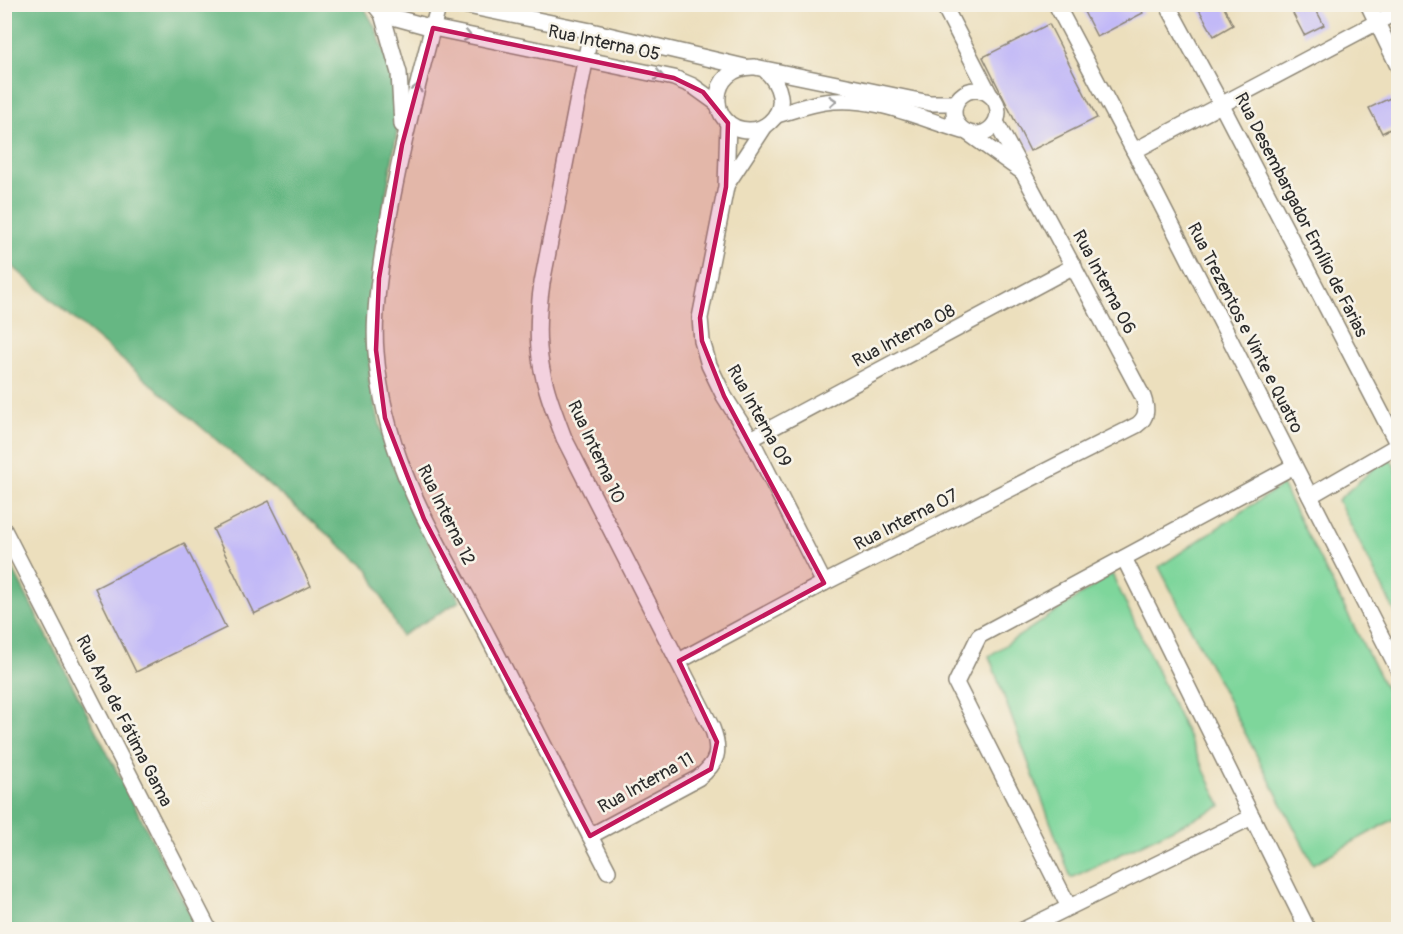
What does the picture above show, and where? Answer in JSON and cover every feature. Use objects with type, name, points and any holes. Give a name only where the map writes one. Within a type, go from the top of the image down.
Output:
[{"type":"street","name":"Rua Interna 12","points":[[439,4],[402,145],[379,278],[375,350],[386,418],[401,467],[424,519],[608,871]]},
{"type":"street","name":"Rua Interna 05","points":[[458,4],[744,66]]},
{"type":"street","points":[[943,4],[996,104],[998,113],[996,122],[990,130],[982,134],[966,132],[884,105],[849,100],[824,102],[747,130],[728,123],[721,113],[717,93],[720,84],[735,69],[744,66],[930,103],[958,99],[971,90],[990,95]]},
{"type":"street","name":"Rua Trezentos e Vinte e Quatro","points":[[1056,4],[1134,151],[1398,669]]},
{"type":"street","name":"Rua Desembargador Emílio de Farias","points":[[1167,4],[1398,445]]},
{"type":"street","points":[[1368,4],[1398,66]]},
{"type":"street","name":"Rua Interna 12","points":[[378,9],[399,73],[402,145]]},
{"type":"street","name":"Rua Interna 05","points":[[378,9],[433,28],[674,78],[693,86],[718,104]]},
{"type":"street","points":[[1134,151],[1398,10]]},
{"type":"street","name":"Rua Interna 10","points":[[591,32],[542,283],[538,316],[539,349],[551,405],[564,438],[679,661]]},
{"type":"street","points":[[966,132],[956,124],[953,113],[971,59]]},
{"type":"street","points":[[765,70],[778,86],[781,96],[771,121]]},
{"type":"street","name":"Rua Interna 09","points":[[726,187],[771,121]]},
{"type":"street","name":"Rua Interna 06","points":[[996,122],[1143,397],[1146,411]]},
{"type":"street","name":"Rua Interna 09","points":[[728,123],[726,187],[700,318],[702,340],[709,365],[724,396],[751,439],[824,583]]},
{"type":"street","name":"Rua Interna 06","points":[[966,132],[1024,172]]},
{"type":"street","name":"Rua Interna 08","points":[[751,439],[1074,266]]},
{"type":"street","name":"Rua Interna 07","points":[[679,661],[824,583],[1137,425],[1143,420],[1146,411]]},
{"type":"street","points":[[1310,496],[1398,445]]},
{"type":"street","points":[[1069,907],[956,683],[979,636],[1294,466]]},
{"type":"street","name":"Rua Ana de Fátima Gama","points":[[4,530],[209,930]]},
{"type":"street","points":[[1125,558],[1308,930]]},
{"type":"street","name":"Rua Interna 11","points":[[590,836],[711,769],[717,751],[717,742],[679,661]]},
{"type":"street","points":[[1023,930],[1252,817]]},
{"type":"highlighted area","points":[[433,28],[674,78],[703,92],[728,123],[726,187],[700,318],[702,341],[724,396],[824,583],[679,661],[717,742],[711,769],[590,836],[424,519],[385,418],[376,350],[379,278],[402,145]]},
{"type":"green space","points":[[6,4],[363,5],[376,29],[394,79],[399,121],[381,223],[369,382],[385,444],[410,508],[460,601],[401,636],[368,569],[5,260]]},
{"type":"green space","points":[[1389,455],[1398,474],[1398,618],[1338,500]]},
{"type":"green space","points":[[1282,485],[1398,713],[1398,817],[1313,864],[1159,567]]},
{"type":"green space","points":[[5,554],[198,929],[5,929]]},
{"type":"green space","points":[[1112,574],[1221,806],[1071,878],[989,656]]},
{"type":"building","points":[[1080,4],[1138,4],[1143,13],[1097,37]]},
{"type":"building","points":[[1196,4],[1222,4],[1233,25],[1214,36]]},
{"type":"building","points":[[1288,4],[1313,4],[1324,25],[1304,35]]},
{"type":"building","points":[[1049,24],[1097,118],[1030,151],[983,57]]},
{"type":"building","points":[[1390,98],[1398,115],[1398,125],[1382,133],[1369,108]]},
{"type":"building","points":[[269,501],[311,586],[254,614],[213,529]]},
{"type":"building","points":[[184,543],[226,628],[136,672],[95,588]]}]
